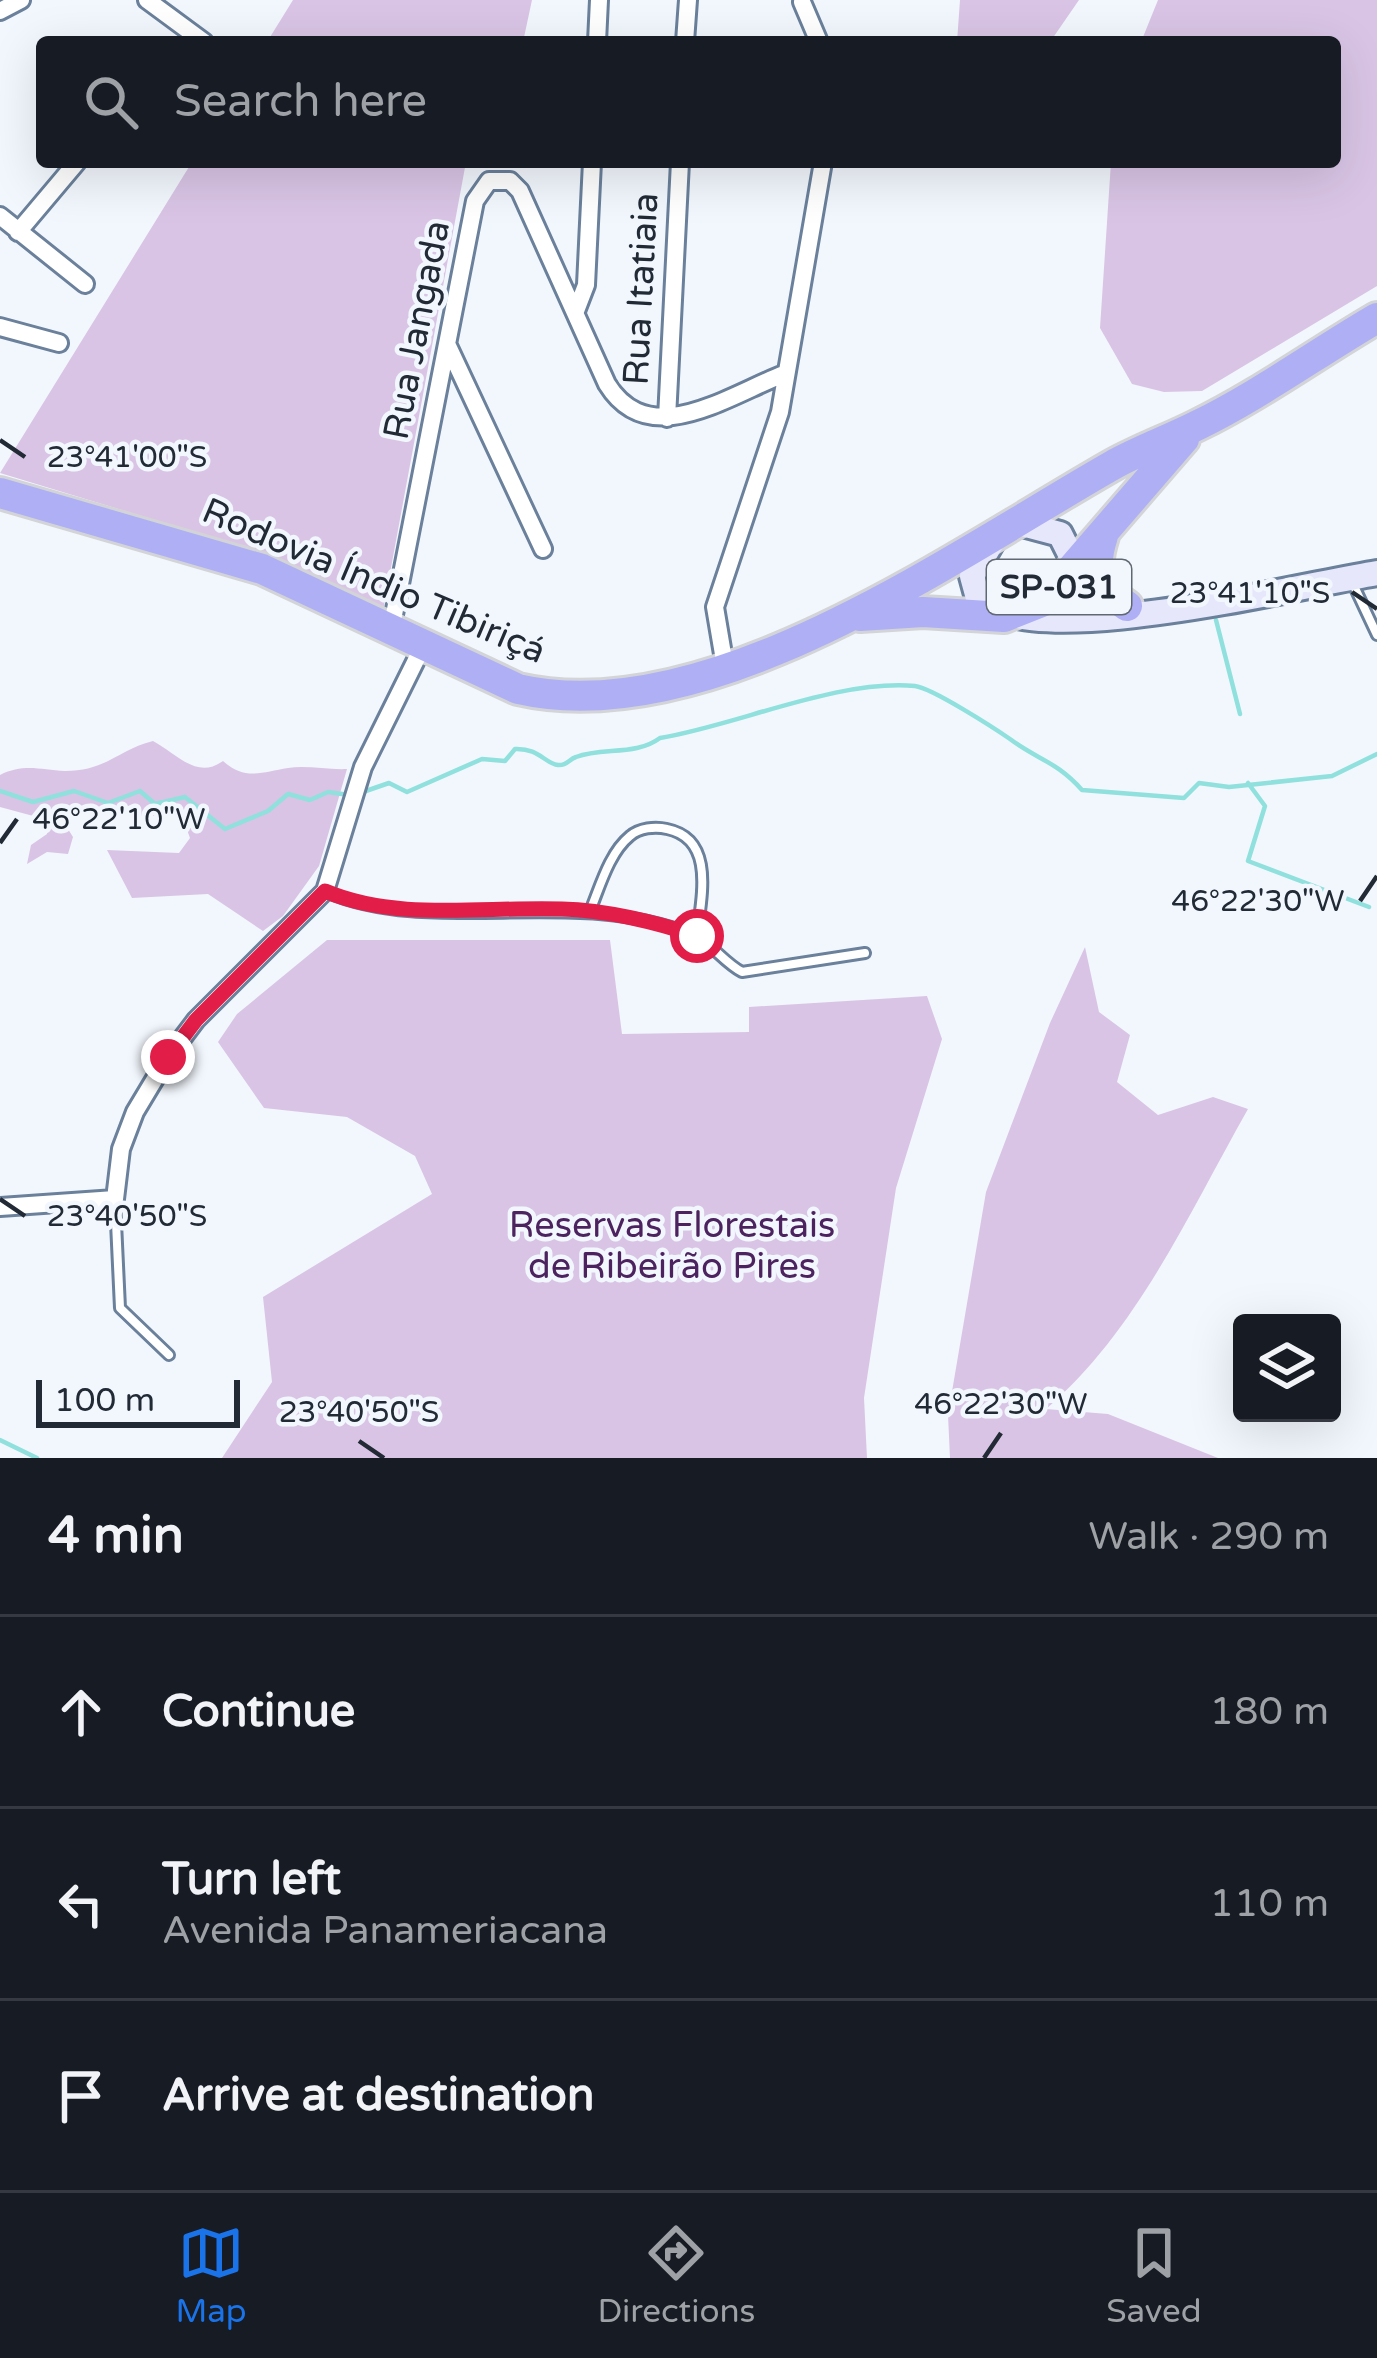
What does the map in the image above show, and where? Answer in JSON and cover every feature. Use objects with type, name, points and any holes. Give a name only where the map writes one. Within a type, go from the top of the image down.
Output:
[{"type":"highway","name":"Rodovia Índio Tibiriçá","points":[[0,493],[241,561],[518,689],[562,699],[610,698],[725,666],[854,617],[1145,447],[1198,425],[1377,318]]},
{"type":"highway","name":"Rodovia Índio Tibiriçá","points":[[854,617],[923,612],[1004,617],[1044,601],[1108,522],[1198,425]]},
{"type":"highway","points":[[1108,522],[1096,571],[1100,584],[1141,608]]},
{"type":"main road","points":[[1141,608],[1089,592],[1060,534],[1008,526],[976,564],[972,586],[982,603],[1004,617],[1089,622],[1141,608],[1377,573]]},
{"type":"street","points":[[0,11],[20,0]]},
{"type":"street","points":[[147,0],[182,35]]},
{"type":"street","points":[[597,36],[598,0]]},
{"type":"street","points":[[685,36],[688,0]]},
{"type":"street","points":[[802,2],[816,36]]},
{"type":"street","points":[[18,232],[72,168]]},
{"type":"street","points":[[576,311],[586,285],[592,168]]},
{"type":"street","name":"Rua Itatiaia","points":[[667,418],[680,168]]},
{"type":"street","points":[[725,666],[717,627],[719,587],[775,431],[784,374],[802,312],[822,168]]},
{"type":"street","name":"Rua Jangada","points":[[391,630],[475,201],[489,181],[499,178],[520,191],[607,384],[628,411],[643,419],[667,418]]},
{"type":"street","points":[[0,216],[85,284]]},
{"type":"street","points":[[0,327],[59,343]]},
{"type":"street","points":[[448,345],[542,549]]},
{"type":"street","points":[[667,418],[784,374]]},
{"type":"street","points":[[0,1207],[116,1199],[121,1149],[135,1112],[168,1057],[196,1020],[325,891],[363,767],[423,646]]},
{"type":"lane","points":[[1350,578],[1377,635]]},
{"type":"lane","points":[[590,911],[618,850],[634,832],[659,827],[681,832],[697,848],[703,878],[697,936]]},
{"type":"lane","points":[[325,891],[350,902],[402,909],[590,911],[697,936],[742,972],[865,953]]},
{"type":"lane","points":[[116,1199],[120,1308],[169,1355]]},
{"type":"green space","points":[[293,0],[532,0],[524,36],[271,36]]},
{"type":"green space","points":[[960,0],[1079,0],[1054,36],[957,36]]},
{"type":"green space","points":[[1158,0],[1377,0],[1377,286],[1202,391],[1164,392],[1132,384],[1100,328],[1111,168],[1341,168],[1341,36],[1143,36]]},
{"type":"green space","points":[[188,168],[465,168],[383,611],[217,539],[0,473]]},
{"type":"green space","points":[[153,741],[204,768],[223,761],[246,773],[295,767],[347,769],[319,866],[283,916],[263,931],[208,894],[132,898],[107,850],[179,853],[190,838],[182,816],[119,816],[73,807],[61,818],[73,837],[68,854],[47,852],[27,864],[31,845],[47,834],[48,820],[0,807],[0,775],[25,768],[79,770]]},
{"type":"green space","name":"Reservas Florestais de Ribeirão Pires","points":[[327,940],[610,940],[622,1034],[749,1032],[749,1007],[927,996],[942,1039],[896,1188],[864,1398],[867,1458],[222,1458],[272,1382],[263,1297],[432,1194],[415,1156],[347,1117],[264,1108],[218,1042],[237,1014]]},
{"type":"green space","points":[[1085,947],[1099,1012],[1130,1035],[1117,1082],[1158,1115],[1213,1097],[1248,1109],[1134,1307],[1108,1344],[1046,1409],[1108,1414],[1218,1458],[950,1458],[948,1415],[986,1192],[1050,1023]]},
{"type":"waterway","points":[[1216,620],[1240,714]]},
{"type":"waterway","points":[[360,793],[389,783],[407,792],[482,759],[505,761],[515,749],[561,765],[586,754],[641,747],[821,696],[885,686],[915,686],[935,694],[1055,767],[1082,790],[1184,798],[1199,783],[1229,787],[1332,776],[1377,754]]},
{"type":"waterway","points":[[1248,783],[1265,806],[1248,861],[1369,907]]},
{"type":"waterway","points":[[0,791],[33,802],[74,791],[108,803],[140,791],[155,804],[185,797],[225,829],[268,811],[288,794],[310,800],[328,792],[349,795]]},
{"type":"waterway","points":[[0,1440],[37,1458]]},
{"type":"route","points":[[168,1057],[196,1020],[325,891],[372,907],[590,911],[697,936]]}]
